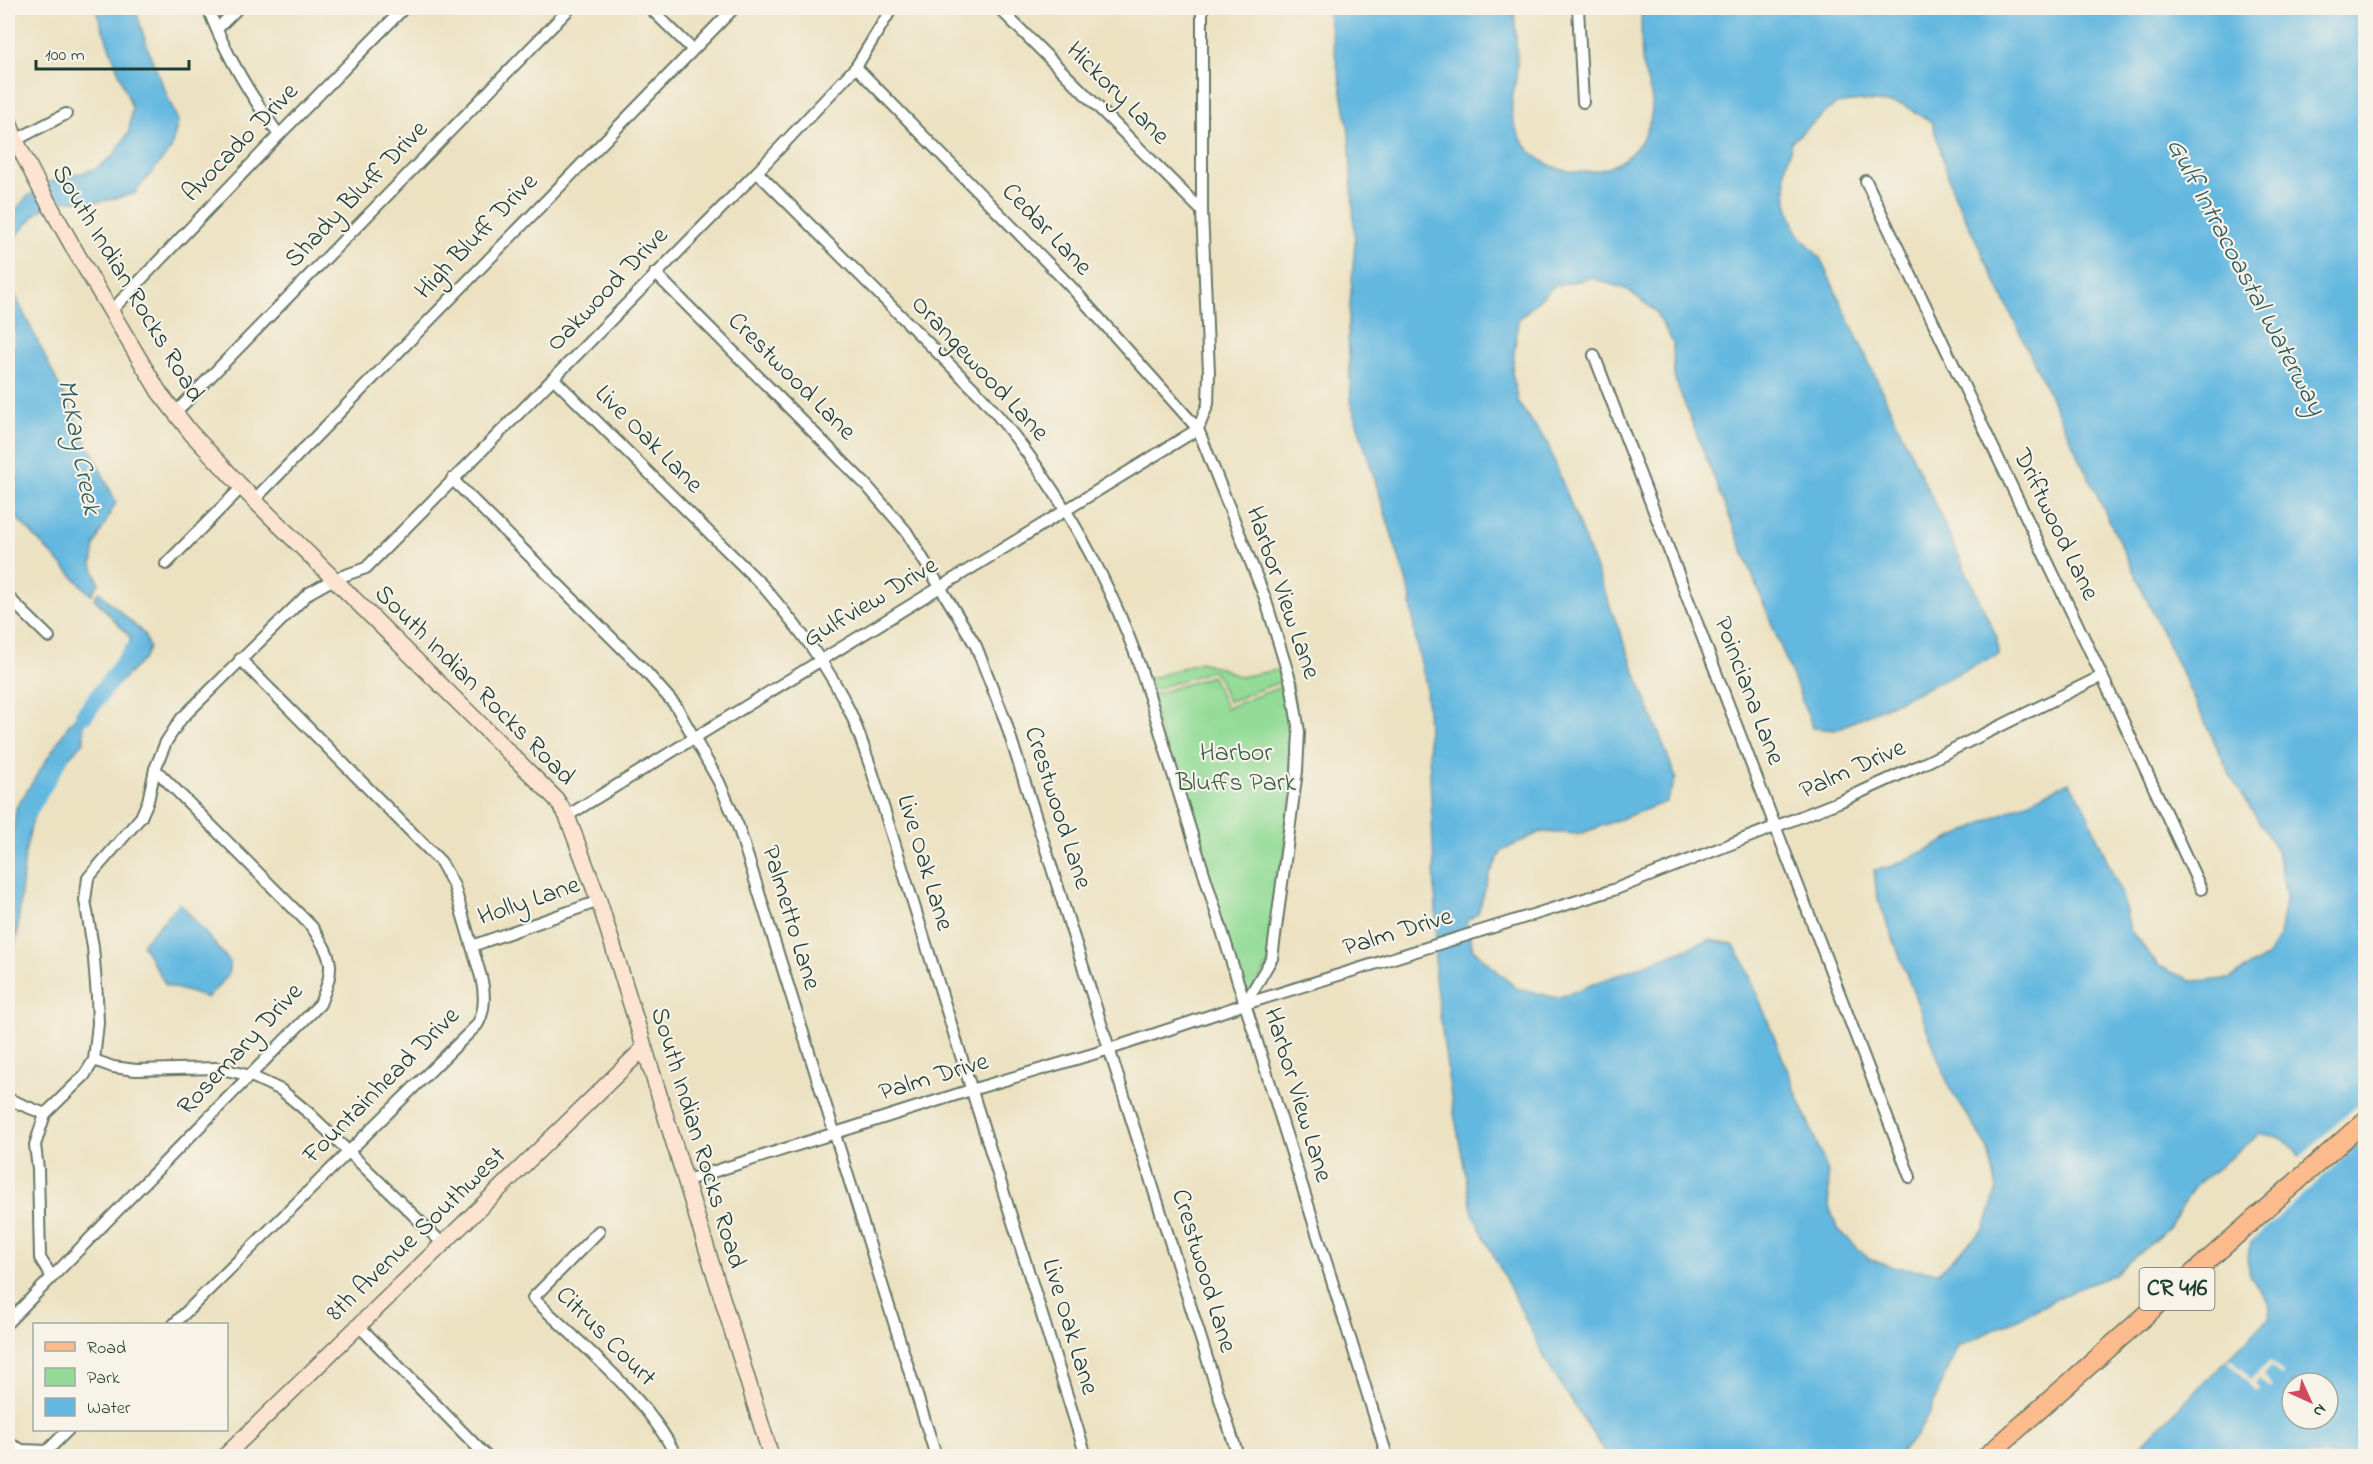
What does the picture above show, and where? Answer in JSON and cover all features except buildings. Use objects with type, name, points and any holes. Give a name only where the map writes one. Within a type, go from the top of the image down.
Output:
[{"type":"main road","name":"CR 416","points":[[1988,1456],[2366,1120]]},
{"type":"street","points":[[208,8],[216,29],[249,94],[279,135]]},
{"type":"street","points":[[216,29],[238,8]]},
{"type":"street","name":"Avocado Drive","points":[[112,310],[404,8]]},
{"type":"street","name":"Shady Bluff Drive","points":[[175,413],[570,8]]},
{"type":"street","points":[[650,8],[692,49]]},
{"type":"street","name":"High Bluff Drive","points":[[254,500],[734,8]]},
{"type":"street","name":"Oakwood Drive","points":[[94,1060],[97,1006],[93,947],[85,900],[88,878],[141,817],[148,801],[155,769],[166,742],[181,719],[309,592],[334,579],[366,568],[757,172],[856,68],[892,8]]},
{"type":"street","name":"Hickory Lane","points":[[999,8],[1202,211]]},
{"type":"street","points":[[1198,429],[1208,404],[1209,372],[1202,211],[1202,8]]},
{"type":"street","points":[[1578,8],[1583,102]]},
{"type":"street","name":"Cedar Lane","points":[[856,68],[1073,289],[1198,429]]},
{"type":"street","points":[[11,142],[66,114]]},
{"type":"street","name":"South Indian Rocks Road","points":[[8,118],[11,142],[51,206],[159,392],[190,433],[254,500],[556,799],[567,816],[599,901],[771,1456]]},
{"type":"street","name":"Orangewood Lane","points":[[757,172],[982,398],[1026,451],[1065,510],[1098,568],[1136,655],[1245,1004]]},
{"type":"street","name":"Driftwood Lane","points":[[1866,181],[2201,889]]},
{"type":"street","name":"Crestwood Lane","points":[[656,273],[867,486],[906,531],[976,646],[1005,720],[1238,1456]]},
{"type":"street","name":"Poinciana Lane","points":[[1594,355],[1910,1177]]},
{"type":"street","name":"Live Oak Lane","points":[[553,378],[762,585],[791,618],[821,660],[851,714],[872,771],[1086,1456]]},
{"type":"street","name":"Gulfview Drive","points":[[567,816],[1198,429]]},
{"type":"street","name":"Harbor View Lane","points":[[1198,429],[1265,598],[1291,683],[1299,732],[1297,771],[1272,958],[1245,1004],[1387,1456]]},
{"type":"street","name":"Palmetto Lane","points":[[452,479],[646,672],[676,706],[719,782],[738,826],[936,1456]]},
{"type":"street","points":[[166,564],[242,487]]},
{"type":"street","points":[[8,597],[49,637]]},
{"type":"street","name":"Fountainhead Drive","points":[[175,1323],[477,1024],[483,1015],[484,990],[472,946],[454,886],[441,862],[240,659]]},
{"type":"street","name":"Palm Drive","points":[[687,1180],[833,1132],[1110,1050],[1245,1004],[1613,890],[1841,801],[1925,763],[2102,676]]},
{"type":"street","name":"Rosemary Drive","points":[[8,1322],[320,1004],[331,975],[330,961],[312,927],[155,769]]},
{"type":"street","name":"Holly Lane","points":[[472,946],[599,901]]},
{"type":"street","name":"8th Avenue Southwest","points":[[225,1456],[644,1048]]},
{"type":"street","points":[[52,1277],[40,1258],[38,1170],[35,1145],[45,1114],[84,1076],[94,1060],[136,1070],[218,1068],[251,1076],[281,1090],[349,1151],[442,1243]]},
{"type":"street","points":[[8,1099],[45,1114]]},
{"type":"street","name":"Citrus Court","points":[[599,1231],[533,1298],[646,1410],[667,1438],[676,1456]]},
{"type":"street","points":[[359,1326],[486,1456]]},
{"type":"street","points":[[8,1443],[22,1450],[50,1454],[67,1431]]},
{"type":"green space","points":[[1200,662],[1240,677],[1281,669],[1285,680],[1228,702],[1217,675],[1211,671],[1152,690],[1149,679]]},
{"type":"green space","name":"Harbor Bluffs Park","points":[[1212,676],[1226,708],[1291,683],[1299,732],[1272,958],[1245,1004],[1149,696]]},
{"type":"water","points":[[95,8],[135,8],[149,52],[178,121],[171,149],[134,194],[98,202],[56,200],[36,214],[8,245],[8,219],[27,197],[49,182],[95,169],[114,155],[129,132],[132,108]]},
{"type":"water","name":"Gulf Intracoastal Waterway","points":[[1327,8],[1514,8],[1517,67],[1512,110],[1515,126],[1527,147],[1543,162],[1563,170],[1584,172],[1605,168],[1625,159],[1640,143],[1650,121],[1652,99],[1642,60],[1641,8],[2365,8],[2365,1456],[2130,1456],[2269,1318],[2270,1305],[2250,1275],[2247,1258],[2253,1235],[2306,1171],[2299,1155],[2289,1144],[2277,1137],[2260,1134],[2194,1187],[2169,1228],[2113,1275],[2065,1294],[2024,1316],[1958,1346],[1929,1414],[1916,1436],[1896,1456],[1608,1456],[1550,1368],[1473,1214],[1451,1097],[1435,979],[1436,912],[1426,685],[1415,637],[1410,593],[1351,403],[1348,330],[1355,243],[1349,131]],"holes":[[[1861,101],[1902,104],[1932,122],[1953,192],[2232,779],[2277,850],[2286,895],[2279,936],[2268,956],[2229,979],[2191,981],[2159,966],[2130,930],[2122,895],[2083,804],[2069,782],[1893,866],[1874,870],[1877,896],[1949,1087],[1987,1146],[1997,1189],[1984,1229],[1939,1272],[1892,1267],[1869,1259],[1837,1228],[1829,1206],[1828,1172],[1745,964],[1733,944],[1709,940],[1557,998],[1516,988],[1473,949],[1466,922],[1478,913],[1489,876],[1502,851],[1540,832],[1580,834],[1666,802],[1676,778],[1547,442],[1518,403],[1512,372],[1518,320],[1554,286],[1592,278],[1628,290],[1655,311],[1673,343],[1674,377],[1813,728],[1835,730],[1998,655],[1997,638],[1820,258],[1796,231],[1787,203],[1785,171],[1792,141],[1836,104]]]},
{"type":"water","points":[[8,281],[116,502],[95,544],[92,565],[99,583],[91,595],[8,509],[8,374],[14,345],[15,324],[8,309]]},
{"type":"water","points":[[99,592],[144,634],[149,648],[144,659],[83,718],[84,742],[40,787],[25,853],[17,935],[8,973],[8,876],[16,808],[70,723],[110,684],[129,656],[130,637],[94,598]]},
{"type":"water","points":[[180,903],[230,962],[228,976],[207,998],[166,985],[142,944]]},
{"type":"pier","points":[[2365,1098],[2365,1139],[2247,1245],[2250,1233],[2303,1170],[2299,1158]]},
{"type":"pier","points":[[2230,1358],[2251,1379],[2270,1361],[2281,1371],[2280,1375],[2271,1367],[2264,1375],[2272,1386],[2269,1388],[2259,1379],[2255,1383],[2260,1389],[2256,1391],[2227,1360]]},
{"type":"waterway","name":"McKay Creek","points":[[84,715],[133,651]]},
{"type":"waterway","name":"McKay Creek","points":[[27,813],[60,757]]}]
